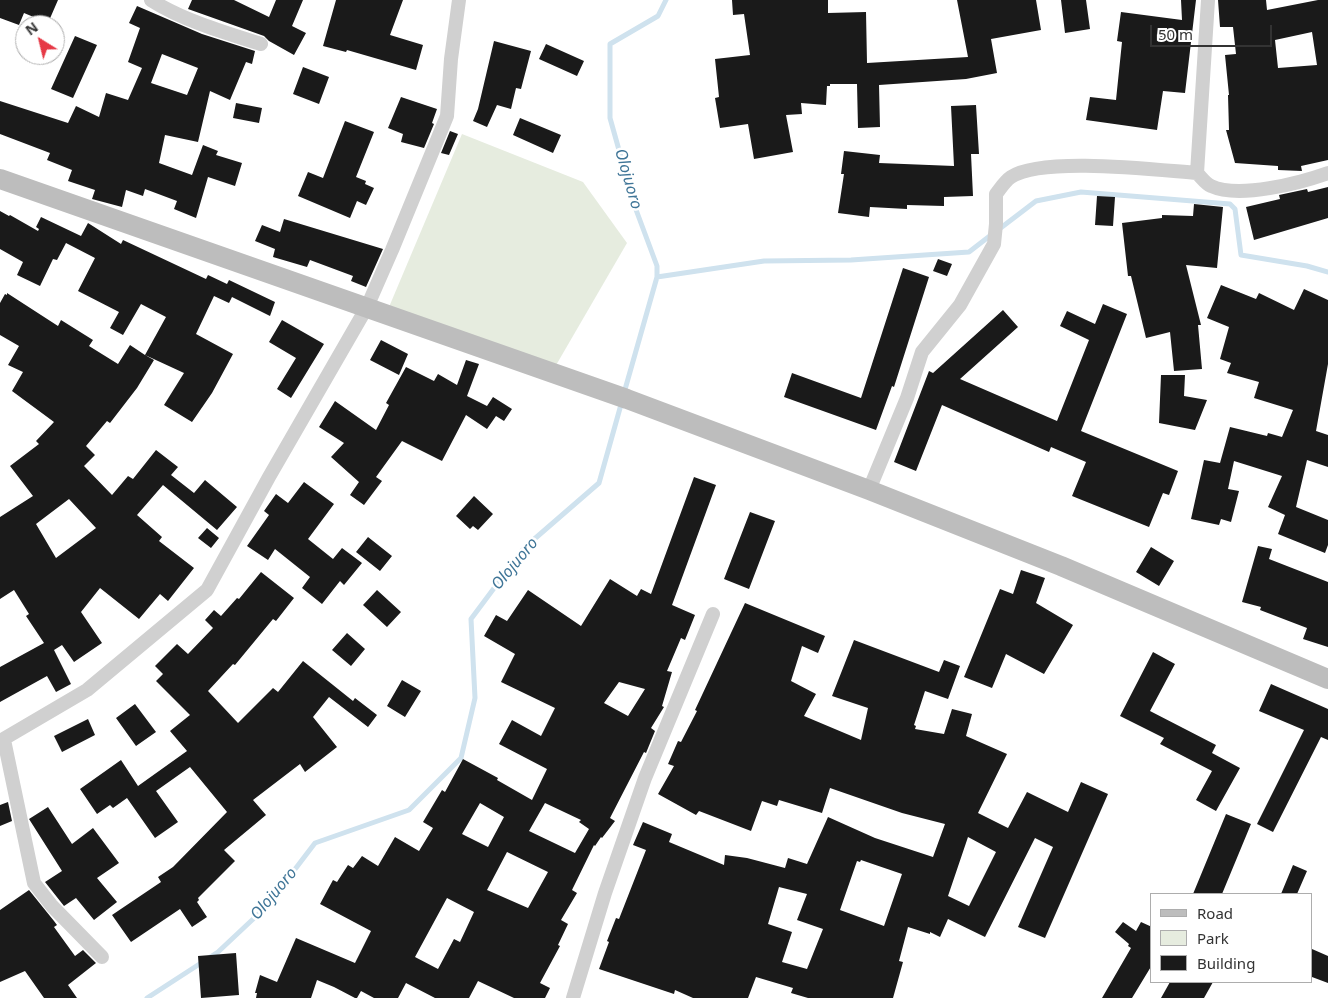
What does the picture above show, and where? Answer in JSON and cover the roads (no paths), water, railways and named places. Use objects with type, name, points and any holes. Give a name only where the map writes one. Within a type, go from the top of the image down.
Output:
[{"type":"street","points":[[152,0],[230,35],[260,44]]},
{"type":"street","points":[[102,957],[52,906],[34,883],[2,741],[87,690],[206,590],[367,307],[447,116],[460,0]]},
{"type":"street","points":[[1197,173],[1208,0]]},
{"type":"street","points":[[869,490],[907,398],[922,352],[960,305],[994,244],[996,194],[1011,178],[1032,168],[1090,166],[1197,173],[1210,186],[1229,190],[1262,190],[1310,180],[1328,172]]},
{"type":"street","points":[[0,178],[627,399],[869,490],[1061,566],[1328,679]]},
{"type":"street","points":[[573,998],[605,893],[645,778],[713,614]]},
{"type":"waterway","name":"Olojuoro","points":[[624,393],[657,277],[657,266],[635,207],[610,118],[610,44],[658,16],[666,0]]},
{"type":"waterway","points":[[998,230],[1036,201],[1081,192],[1230,204],[1235,209],[1241,255],[1307,266],[1328,272]]},
{"type":"waterway","points":[[657,277],[764,261],[851,260],[969,252],[991,235]]},
{"type":"waterway","name":"Olojuoro","points":[[147,998],[218,952],[267,906],[315,843],[409,810],[461,758],[475,698],[471,619],[524,548],[599,483],[622,401]]}]
